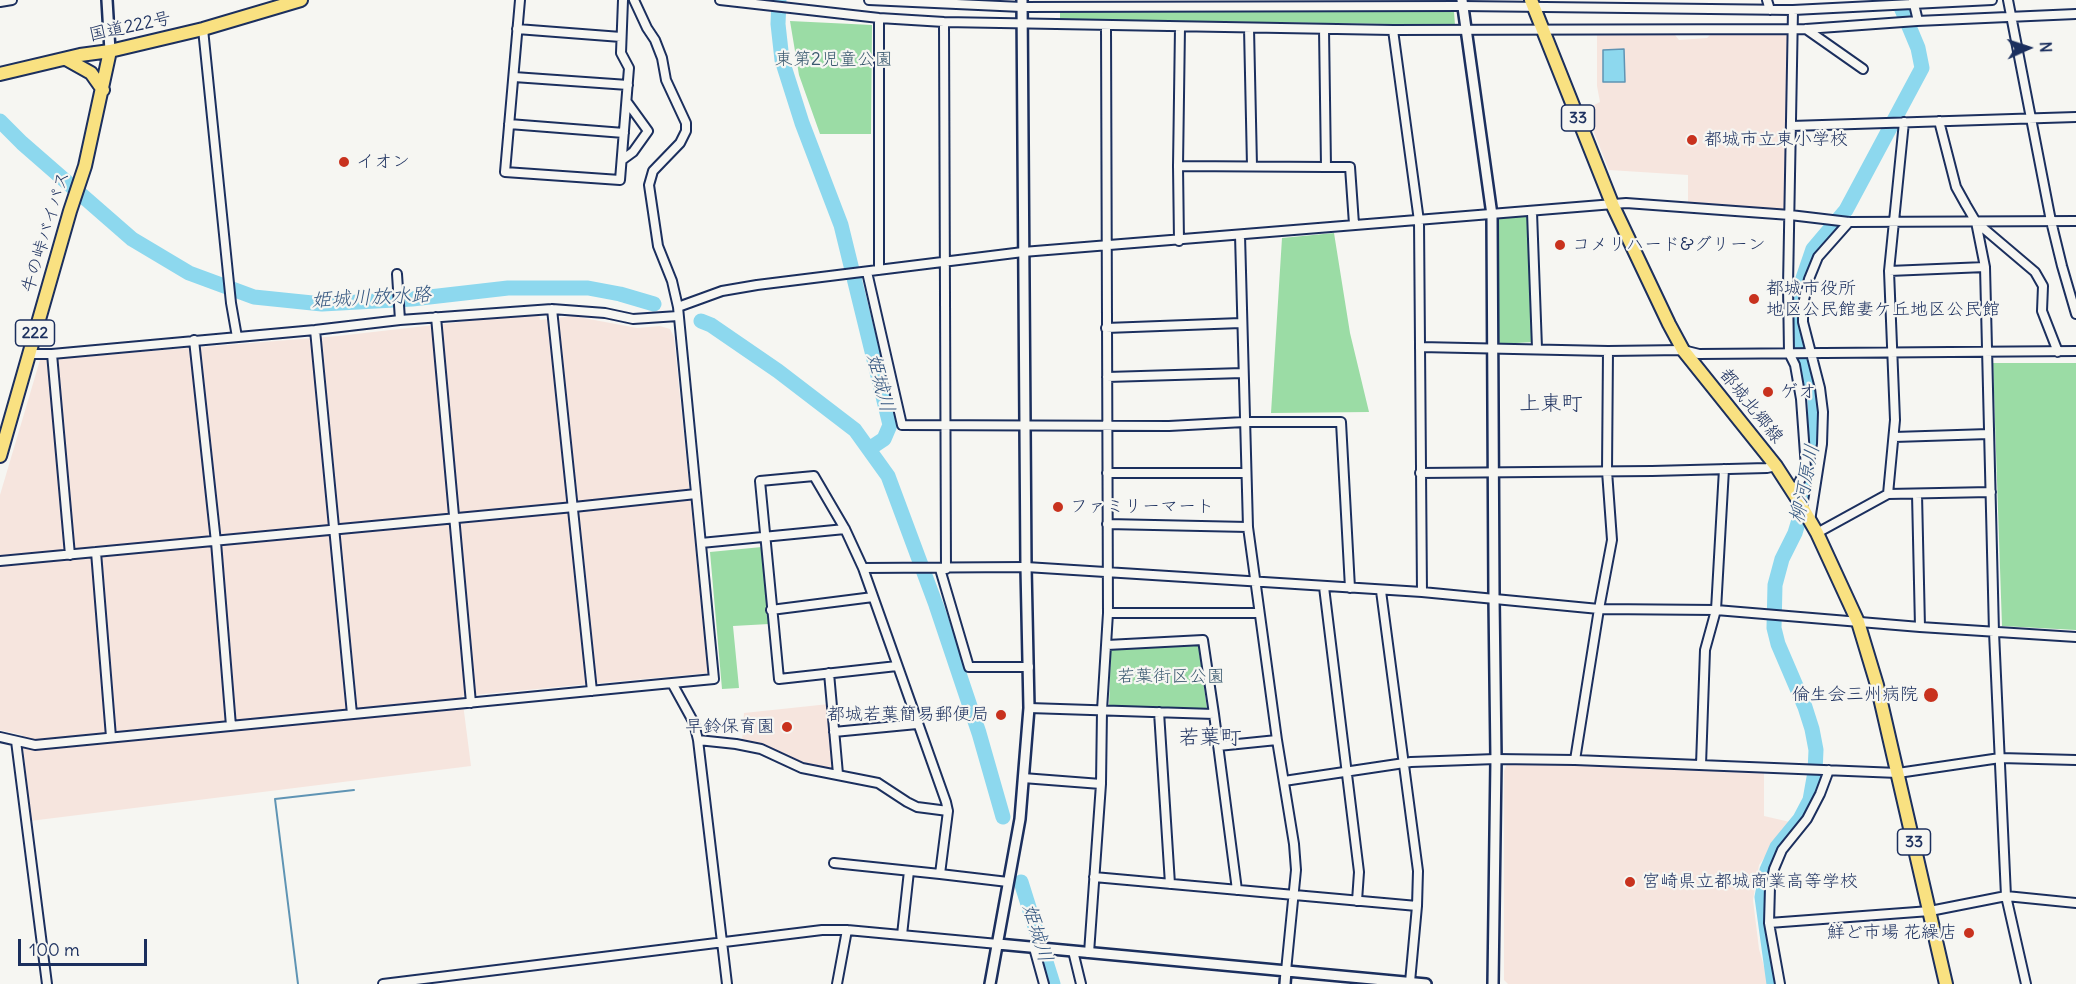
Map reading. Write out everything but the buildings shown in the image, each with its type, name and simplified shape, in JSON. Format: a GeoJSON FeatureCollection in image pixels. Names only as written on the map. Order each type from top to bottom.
{"type":"FeatureCollection","features":[{"type":"Feature","properties":{"kind":"main road","name":"国道222号"},"geometry":{"type":"LineString","coordinates":[[0,74],[203,29],[301,0]]}},
{"type":"Feature","properties":{"kind":"main road","name":"都城北郷線"},"geometry":{"type":"LineString","coordinates":[[1533,3],[1613,206],[1645,276],[1683,350],[1776,466],[1796,496],[1817,533],[1858,622],[1877,685],[1946,984]]}},
{"type":"Feature","properties":{"kind":"main road","name":"牛の峠バイパス"},"geometry":{"type":"LineString","coordinates":[[0,456],[28,354],[85,166],[110,51]]}},
{"type":"Feature","properties":{"kind":"main road"},"geometry":{"type":"LineString","coordinates":[[66,59],[91,73],[103,90]]}},
{"type":"Feature","properties":{"kind":"street"},"geometry":{"type":"LineString","coordinates":[[0,2],[12,0]]}},
{"type":"Feature","properties":{"kind":"street"},"geometry":{"type":"LineString","coordinates":[[107,0],[110,51]]}},
{"type":"Feature","properties":{"kind":"street"},"geometry":{"type":"LineString","coordinates":[[520,0],[506,172],[620,180],[629,68],[621,53],[623,0]]}},
{"type":"Feature","properties":{"kind":"street"},"geometry":{"type":"LineString","coordinates":[[0,737],[35,745],[714,679],[678,311],[672,281],[658,246],[649,185],[653,171],[680,143],[686,131],[686,123],[666,80],[662,58],[655,40],[633,0]]}},
{"type":"Feature","properties":{"kind":"street"},"geometry":{"type":"LineString","coordinates":[[720,0],[879,18],[944,22],[1393,30],[1806,29],[1898,22],[2076,14]]}},
{"type":"Feature","properties":{"kind":"street"},"geometry":{"type":"LineString","coordinates":[[869,0],[1022,3],[1671,4],[1770,10],[1992,0]]}},
{"type":"Feature","properties":{"kind":"street"},"geometry":{"type":"LineString","coordinates":[[1767,0],[1770,10]]}},
{"type":"Feature","properties":{"kind":"street"},"geometry":{"type":"LineString","coordinates":[[2008,0],[2051,221],[2076,314]]}},
{"type":"Feature","properties":{"kind":"street"},"geometry":{"type":"LineString","coordinates":[[990,984],[1020,819],[1029,708],[1024,424],[1022,3]]}},
{"type":"Feature","properties":{"kind":"street"},"geometry":{"type":"LineString","coordinates":[[1462,3],[1492,215],[1496,759],[1493,984]]}},
{"type":"Feature","properties":{"kind":"street"},"geometry":{"type":"LineString","coordinates":[[1913,4],[1918,21]]}},
{"type":"Feature","properties":{"kind":"street"},"geometry":{"type":"LineString","coordinates":[[1792,10],[1790,215],[1793,353],[1802,399],[1806,468],[1796,496]]}},
{"type":"Feature","properties":{"kind":"street"},"geometry":{"type":"LineString","coordinates":[[879,18],[879,270]]}},
{"type":"Feature","properties":{"kind":"street"},"geometry":{"type":"LineString","coordinates":[[944,22],[943,569],[969,667],[1029,667]]}},
{"type":"Feature","properties":{"kind":"street"},"geometry":{"type":"LineString","coordinates":[[1089,952],[1101,783],[1102,710],[1108,612],[1106,26]]}},
{"type":"Feature","properties":{"kind":"street"},"geometry":{"type":"LineString","coordinates":[[1179,241],[1180,27]]}},
{"type":"Feature","properties":{"kind":"street"},"geometry":{"type":"LineString","coordinates":[[1249,28],[1252,166]]}},
{"type":"Feature","properties":{"kind":"street"},"geometry":{"type":"LineString","coordinates":[[203,29],[231,303],[237,337]]}},
{"type":"Feature","properties":{"kind":"street"},"geometry":{"type":"LineString","coordinates":[[517,29],[621,37]]}},
{"type":"Feature","properties":{"kind":"street"},"geometry":{"type":"LineString","coordinates":[[1324,29],[1326,167]]}},
{"type":"Feature","properties":{"kind":"street"},"geometry":{"type":"LineString","coordinates":[[1806,29],[1863,69]]}},
{"type":"Feature","properties":{"kind":"street"},"geometry":{"type":"LineString","coordinates":[[1393,30],[1419,221],[1422,592]]}},
{"type":"Feature","properties":{"kind":"street"},"geometry":{"type":"LineString","coordinates":[[514,77],[628,85]]}},
{"type":"Feature","properties":{"kind":"street"},"geometry":{"type":"LineString","coordinates":[[622,160],[633,152],[648,131],[627,102]]}},
{"type":"Feature","properties":{"kind":"street"},"geometry":{"type":"LineString","coordinates":[[1791,126],[2076,117]]}},
{"type":"Feature","properties":{"kind":"street"},"geometry":{"type":"LineString","coordinates":[[1939,121],[1956,187],[1976,222],[1985,267],[1994,632],[2006,896],[2026,984]]}},
{"type":"Feature","properties":{"kind":"street"},"geometry":{"type":"LineString","coordinates":[[1888,494],[1894,436],[1889,270],[1904,122]]}},
{"type":"Feature","properties":{"kind":"street"},"geometry":{"type":"LineString","coordinates":[[509,124],[624,133]]}},
{"type":"Feature","properties":{"kind":"street"},"geometry":{"type":"LineString","coordinates":[[1178,166],[1350,167],[1354,224]]}},
{"type":"Feature","properties":{"kind":"street"},"geometry":{"type":"LineString","coordinates":[[28,354],[52,354],[315,330],[436,316],[552,309],[605,313],[633,319],[678,311],[736,288],[1023,252],[1179,241],[1354,224],[1613,206],[1626,203],[1790,215],[1848,222],[2076,220]]}},
{"type":"Feature","properties":{"kind":"street"},"geometry":{"type":"LineString","coordinates":[[1532,212],[1538,348]]}},
{"type":"Feature","properties":{"kind":"street"},"geometry":{"type":"LineString","coordinates":[[1808,517],[1822,444],[1823,412],[1820,388],[1803,322],[1803,304],[1809,279],[1818,257],[1848,222]]}},
{"type":"Feature","properties":{"kind":"street"},"geometry":{"type":"LineString","coordinates":[[1976,222],[2035,272],[2043,286],[2042,311],[2058,352]]}},
{"type":"Feature","properties":{"kind":"street"},"geometry":{"type":"LineString","coordinates":[[1240,235],[1248,526],[1276,740],[1294,844],[1296,870],[1285,984]]}},
{"type":"Feature","properties":{"kind":"street"},"geometry":{"type":"LineString","coordinates":[[1889,270],[1985,267]]}},
{"type":"Feature","properties":{"kind":"street"},"geometry":{"type":"LineString","coordinates":[[863,273],[902,425],[1169,426],[1244,422],[1341,422],[1350,588]]}},
{"type":"Feature","properties":{"kind":"street"},"geometry":{"type":"LineString","coordinates":[[397,274],[400,320]]}},
{"type":"Feature","properties":{"kind":"street"},"geometry":{"type":"LineString","coordinates":[[552,309],[592,691]]}},
{"type":"Feature","properties":{"kind":"street"},"geometry":{"type":"LineString","coordinates":[[436,316],[471,703]]}},
{"type":"Feature","properties":{"kind":"street"},"geometry":{"type":"LineString","coordinates":[[1107,328],[1241,323]]}},
{"type":"Feature","properties":{"kind":"street"},"geometry":{"type":"LineString","coordinates":[[315,330],[352,714]]}},
{"type":"Feature","properties":{"kind":"street"},"geometry":{"type":"LineString","coordinates":[[194,340],[216,542],[231,726]]}},
{"type":"Feature","properties":{"kind":"street"},"geometry":{"type":"LineString","coordinates":[[1420,347],[1608,351],[1683,350],[1699,354],[2076,351]]}},
{"type":"Feature","properties":{"kind":"street"},"geometry":{"type":"LineString","coordinates":[[1575,760],[1612,540],[1607,471],[1608,351]]}},
{"type":"Feature","properties":{"kind":"street"},"geometry":{"type":"LineString","coordinates":[[52,354],[70,555]]}},
{"type":"Feature","properties":{"kind":"street"},"geometry":{"type":"LineString","coordinates":[[1107,377],[1243,374]]}},
{"type":"Feature","properties":{"kind":"street"},"geometry":{"type":"LineString","coordinates":[[1894,436],[1989,434]]}},
{"type":"Feature","properties":{"kind":"street"},"geometry":{"type":"LineString","coordinates":[[1420,473],[1724,469],[1776,466]]}},
{"type":"Feature","properties":{"kind":"street"},"geometry":{"type":"LineString","coordinates":[[1701,765],[1705,650],[1716,610],[1724,469]]}},
{"type":"Feature","properties":{"kind":"street"},"geometry":{"type":"LineString","coordinates":[[1107,473],[1245,472]]}},
{"type":"Feature","properties":{"kind":"street"},"geometry":{"type":"LineString","coordinates":[[897,666],[779,679],[760,482],[814,476],[845,529],[863,568],[948,811],[940,874]]}},
{"type":"Feature","properties":{"kind":"street"},"geometry":{"type":"LineString","coordinates":[[1817,533],[1888,494],[1991,492]]}},
{"type":"Feature","properties":{"kind":"street"},"geometry":{"type":"LineString","coordinates":[[0,561],[696,494]]}},
{"type":"Feature","properties":{"kind":"street"},"geometry":{"type":"LineString","coordinates":[[1917,494],[1920,627]]}},
{"type":"Feature","properties":{"kind":"street"},"geometry":{"type":"LineString","coordinates":[[1107,524],[1248,526]]}},
{"type":"Feature","properties":{"kind":"street"},"geometry":{"type":"LineString","coordinates":[[701,543],[845,529]]}},
{"type":"Feature","properties":{"kind":"street"},"geometry":{"type":"LineString","coordinates":[[96,552],[111,737]]}},
{"type":"Feature","properties":{"kind":"street"},"geometry":{"type":"LineString","coordinates":[[863,568],[1026,567],[1108,574],[1422,592],[1599,609],[1716,610],[2076,637]]}},
{"type":"Feature","properties":{"kind":"street"},"geometry":{"type":"LineString","coordinates":[[1324,587],[1359,872],[1357,901]]}},
{"type":"Feature","properties":{"kind":"street"},"geometry":{"type":"LineString","coordinates":[[1382,591],[1418,871],[1410,982]]}},
{"type":"Feature","properties":{"kind":"street"},"geometry":{"type":"LineString","coordinates":[[771,610],[873,597]]}},
{"type":"Feature","properties":{"kind":"street"},"geometry":{"type":"LineString","coordinates":[[1108,612],[1259,613]]}},
{"type":"Feature","properties":{"kind":"street"},"geometry":{"type":"LineString","coordinates":[[1107,645],[1203,640],[1236,890]]}},
{"type":"Feature","properties":{"kind":"street"},"geometry":{"type":"LineString","coordinates":[[829,673],[838,774]]}},
{"type":"Feature","properties":{"kind":"street"},"geometry":{"type":"LineString","coordinates":[[672,683],[694,723],[698,740],[727,984]]}},
{"type":"Feature","properties":{"kind":"street"},"geometry":{"type":"LineString","coordinates":[[1029,708],[1214,714]]}},
{"type":"Feature","properties":{"kind":"street"},"geometry":{"type":"LineString","coordinates":[[1159,712],[1170,884]]}},
{"type":"Feature","properties":{"kind":"street"},"geometry":{"type":"LineString","coordinates":[[834,732],[918,724]]}},
{"type":"Feature","properties":{"kind":"street"},"geometry":{"type":"LineString","coordinates":[[698,740],[736,744],[761,750],[802,768],[878,783],[917,807],[948,811]]}},
{"type":"Feature","properties":{"kind":"street"},"geometry":{"type":"LineString","coordinates":[[1218,746],[1276,740]]}},
{"type":"Feature","properties":{"kind":"street"},"geometry":{"type":"LineString","coordinates":[[16,741],[46,984]]}},
{"type":"Feature","properties":{"kind":"street"},"geometry":{"type":"LineString","coordinates":[[1284,781],[1405,764],[1496,759],[1898,773],[2000,758],[2076,760]]}},
{"type":"Feature","properties":{"kind":"street"},"geometry":{"type":"LineString","coordinates":[[1780,984],[1769,923],[1770,887],[1782,850],[1807,819],[1820,794],[1825,770]]}},
{"type":"Feature","properties":{"kind":"street"},"geometry":{"type":"LineString","coordinates":[[1023,778],[1101,783]]}},
{"type":"Feature","properties":{"kind":"street"},"geometry":{"type":"LineString","coordinates":[[834,863],[1008,882]]}},
{"type":"Feature","properties":{"kind":"street"},"geometry":{"type":"LineString","coordinates":[[902,935],[909,871]]}},
{"type":"Feature","properties":{"kind":"street"},"geometry":{"type":"LineString","coordinates":[[1094,877],[1417,906]]}},
{"type":"Feature","properties":{"kind":"street"},"geometry":{"type":"LineString","coordinates":[[1769,923],[1930,911],[2006,896],[2076,903]]}},
{"type":"Feature","properties":{"kind":"street"},"geometry":{"type":"LineString","coordinates":[[383,984],[822,930],[847,930],[1426,984]]}},
{"type":"Feature","properties":{"kind":"street"},"geometry":{"type":"LineString","coordinates":[[837,984],[847,930]]}},
{"type":"Feature","properties":{"kind":"street"},"geometry":{"type":"LineString","coordinates":[[1037,948],[1044,984]]}},
{"type":"Feature","properties":{"kind":"street"},"geometry":{"type":"LineString","coordinates":[[1071,951],[1081,984]]}},
{"type":"Feature","properties":{"kind":"shaded area","name":"都城市立東小学校"},"geometry":{"type":"Polygon","coordinates":[[[1788,33],[1786,207],[1781,211],[1688,203],[1688,175],[1609,170],[1585,110],[1600,102],[1597,86],[1597,34],[1675,35],[1679,40],[1707,38],[1710,35],[1788,33]]]}},
{"type":"Feature","properties":{"kind":"shaded area"},"geometry":{"type":"Polygon","coordinates":[[[539,313],[540,320],[573,316],[637,328],[660,326],[670,329],[674,337],[708,673],[462,696],[471,766],[30,821],[22,735],[0,730],[0,495],[40,360],[338,336],[539,313]]]}},
{"type":"Feature","properties":{"kind":"shaded area","name":"早鈴保育園"},"geometry":{"type":"Polygon","coordinates":[[[829,704],[835,769],[803,765],[766,746],[742,741],[744,713],[829,704]]]}},
{"type":"Feature","properties":{"kind":"shaded area","name":"宮崎県立都城商業高等学校"},"geometry":{"type":"Polygon","coordinates":[[[1581,763],[1764,772],[1764,816],[1790,822],[1759,865],[1753,900],[1759,949],[1769,984],[1508,984],[1504,980],[1504,771],[1507,764],[1581,763]]]}},
{"type":"Feature","properties":{"kind":"green space"},"geometry":{"type":"Polygon","coordinates":[[[1060,11],[1454,12],[1455,25],[1060,19],[1060,11]]]}},
{"type":"Feature","properties":{"kind":"green space","name":"東第2児童公園"},"geometry":{"type":"Polygon","coordinates":[[[790,21],[872,25],[871,134],[820,134],[799,75],[790,21]]]}},
{"type":"Feature","properties":{"kind":"green space"},"geometry":{"type":"Polygon","coordinates":[[[1528,216],[1530,219],[1533,342],[1501,344],[1499,342],[1498,221],[1500,218],[1528,216]]]}},
{"type":"Feature","properties":{"kind":"green space"},"geometry":{"type":"Polygon","coordinates":[[[1334,233],[1350,333],[1369,412],[1271,413],[1282,238],[1334,233]]]}},
{"type":"Feature","properties":{"kind":"green space"},"geometry":{"type":"Polygon","coordinates":[[[1993,363],[2076,363],[2076,630],[2002,626],[1993,363]]]}},
{"type":"Feature","properties":{"kind":"green space"},"geometry":{"type":"Polygon","coordinates":[[[762,547],[769,624],[733,626],[739,688],[722,689],[710,552],[762,547]]]}},
{"type":"Feature","properties":{"kind":"green space","name":"若葉街区公園"},"geometry":{"type":"Polygon","coordinates":[[[1198,643],[1207,709],[1109,706],[1111,648],[1198,643]]]}},
{"type":"Feature","properties":{"kind":"water"},"geometry":{"type":"Polygon","coordinates":[[[1624,49],[1625,82],[1603,82],[1603,50],[1624,49]]]}},
{"type":"Feature","properties":{"kind":"waterway","name":"姫城川"},"geometry":{"type":"LineString","coordinates":[[779,0],[778,24],[782,60],[802,123],[841,225],[890,425],[884,439],[869,449]]}},
{"type":"Feature","properties":{"kind":"waterway","name":"柳河原川"},"geometry":{"type":"LineString","coordinates":[[1774,984],[1762,897],[1767,870],[1777,847],[1800,819],[1810,800],[1816,750],[1805,707],[1778,644],[1774,628],[1775,585],[1782,559],[1795,533],[1816,455],[1815,399],[1796,323],[1798,293],[1813,249],[1846,210],[1922,68],[1918,48],[1898,0]]}},
{"type":"Feature","properties":{"kind":"waterway","name":"姫城川放水路"},"geometry":{"type":"LineString","coordinates":[[0,121],[132,239],[189,273],[254,297],[322,304],[412,299],[508,288],[588,288],[654,304]]}},
{"type":"Feature","properties":{"kind":"waterway","name":"姫城川"},"geometry":{"type":"LineString","coordinates":[[701,321],[711,325],[778,371],[855,430],[888,476],[936,605],[979,733],[1003,817]]}},
{"type":"Feature","properties":{"kind":"waterway"},"geometry":{"type":"LineString","coordinates":[[298,984],[275,799],[354,790]]}},
{"type":"Feature","properties":{"kind":"waterway","name":"姫城川"},"geometry":{"type":"LineString","coordinates":[[1021,882],[1053,984]]}},
{"type":"Feature","properties":{"kind":"place","name":"都城市立東小学校"},"geometry":{"type":"Point","coordinates":[1692,140]}},
{"type":"Feature","properties":{"kind":"place","name":"イオン"},"geometry":{"type":"Point","coordinates":[344,162]}},
{"type":"Feature","properties":{"kind":"place","name":"コメリハード&グリーン"},"geometry":{"type":"Point","coordinates":[1560,245]}},
{"type":"Feature","properties":{"kind":"place","name":"都城市役所 地区公民館妻ケ丘地区公民館"},"geometry":{"type":"Point","coordinates":[1754,299]}},
{"type":"Feature","properties":{"kind":"place","name":"ゲオ"},"geometry":{"type":"Point","coordinates":[1768,392]}},
{"type":"Feature","properties":{"kind":"place","name":"ファミリーマート"},"geometry":{"type":"Point","coordinates":[1058,507]}},
{"type":"Feature","properties":{"kind":"place","name":"倫生会三州病院"},"geometry":{"type":"Point","coordinates":[1931,695]}},
{"type":"Feature","properties":{"kind":"place","name":"都城若葉簡易郵便局"},"geometry":{"type":"Point","coordinates":[1001,715]}},
{"type":"Feature","properties":{"kind":"place","name":"早鈴保育園"},"geometry":{"type":"Point","coordinates":[787,727]}},
{"type":"Feature","properties":{"kind":"place","name":"宮崎県立都城商業高等学校"},"geometry":{"type":"Point","coordinates":[1630,882]}},
{"type":"Feature","properties":{"kind":"place","name":"鮮ど市場 花繰店"},"geometry":{"type":"Point","coordinates":[1969,933]}},
{"type":"Feature","properties":{"kind":"district","name":"上東町"},"geometry":{"type":"Point","coordinates":[1551,404]}},
{"type":"Feature","properties":{"kind":"district","name":"若葉町"},"geometry":{"type":"Point","coordinates":[1210,738]}}]}
